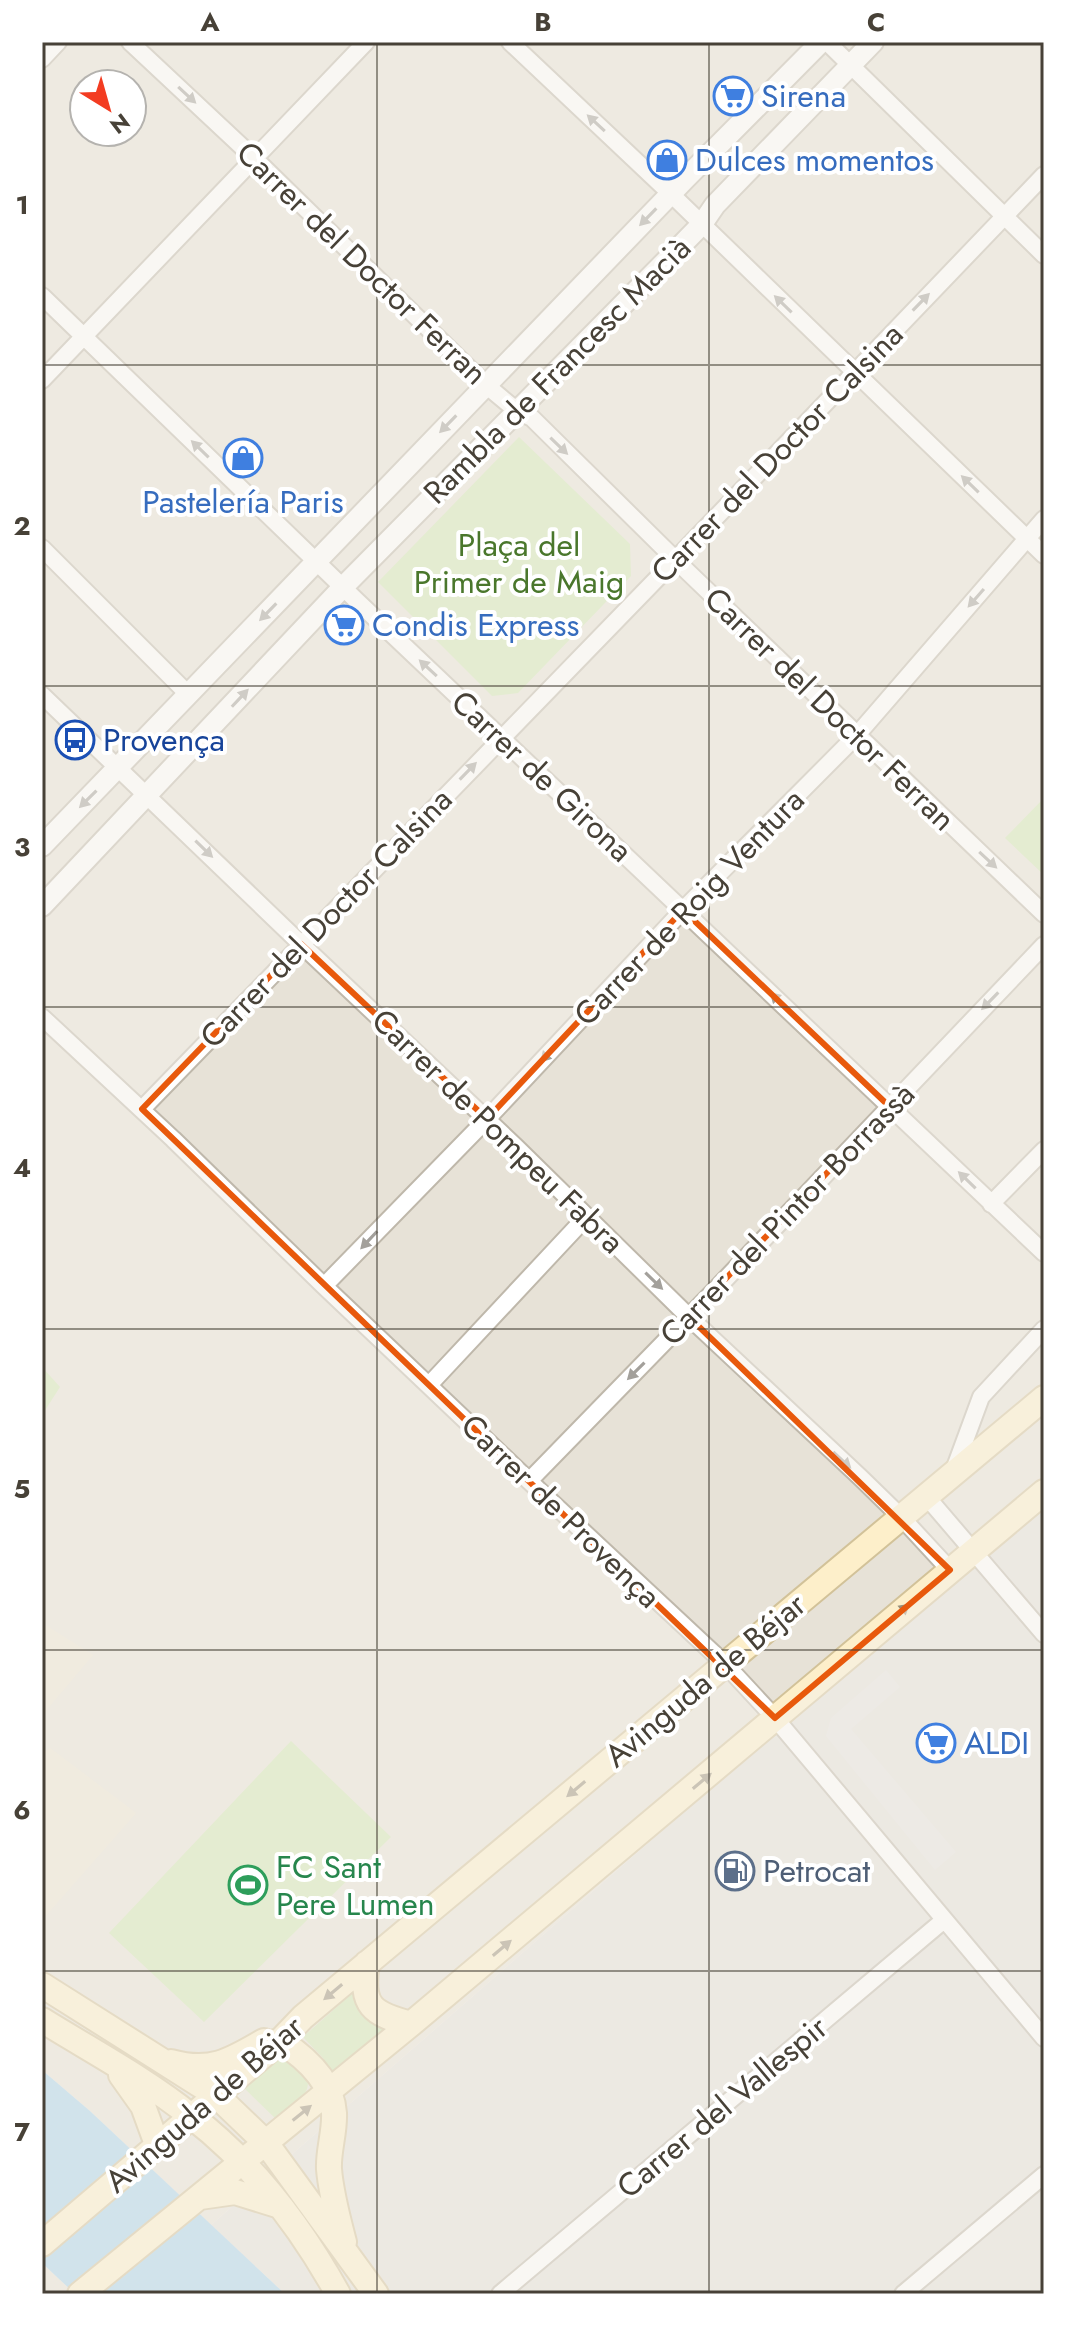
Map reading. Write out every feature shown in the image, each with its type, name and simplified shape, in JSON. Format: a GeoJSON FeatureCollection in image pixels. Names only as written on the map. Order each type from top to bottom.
{"type":"FeatureCollection","features":[{"type":"Feature","properties":{"kind":"main road","name":"Avinguda de Béjar"},"geometry":{"type":"LineString","coordinates":[[42,2244],[280,2041],[303,2017],[1044,1398]]}},
{"type":"Feature","properties":{"kind":"main road"},"geometry":{"type":"LineString","coordinates":[[331,2102],[363,2064],[1044,1492]]}},
{"type":"Feature","properties":{"kind":"main road"},"geometry":{"type":"LineString","coordinates":[[367,1963],[364,1980],[373,2009],[389,2019],[411,2024]]}},
{"type":"Feature","properties":{"kind":"main road"},"geometry":{"type":"LineString","coordinates":[[42,1985],[216,2095],[266,2143],[346,2253],[363,2288]]}},
{"type":"Feature","properties":{"kind":"main road"},"geometry":{"type":"LineString","coordinates":[[159,2058],[190,2067],[211,2066],[254,2047],[303,2017]]}},
{"type":"Feature","properties":{"kind":"main road"},"geometry":{"type":"LineString","coordinates":[[42,2020],[192,2117],[242,2161],[280,2206],[338,2294]]}},
{"type":"Feature","properties":{"kind":"main road"},"geometry":{"type":"LineString","coordinates":[[254,2047],[280,2041],[303,2056],[318,2075],[331,2102],[329,2168],[346,2253]]}},
{"type":"Feature","properties":{"kind":"main road"},"geometry":{"type":"LineString","coordinates":[[112,2064],[143,2106],[158,2147]]}},
{"type":"Feature","properties":{"kind":"main road","name":"Avinguda de Béjar"},"geometry":{"type":"LineString","coordinates":[[80,2294],[242,2161],[331,2102]]}},
{"type":"Feature","properties":{"kind":"main road"},"geometry":{"type":"LineString","coordinates":[[198,2197],[235,2192],[280,2206]]}},
{"type":"Feature","properties":{"kind":"street"},"geometry":{"type":"LineString","coordinates":[[42,59],[58,42]]}},
{"type":"Feature","properties":{"kind":"street","name":"Carrer del Doctor Ferran"},"geometry":{"type":"LineString","coordinates":[[130,42],[255,159],[486,385],[517,411],[532,418],[1044,914]]}},
{"type":"Feature","properties":{"kind":"street"},"geometry":{"type":"LineString","coordinates":[[42,380],[366,42]]}},
{"type":"Feature","properties":{"kind":"street"},"geometry":{"type":"LineString","coordinates":[[510,42],[1044,555]]}},
{"type":"Feature","properties":{"kind":"street"},"geometry":{"type":"LineString","coordinates":[[824,42],[853,65],[1044,255]]}},
{"type":"Feature","properties":{"kind":"street","name":"Rambla de Francesc Macià"},"geometry":{"type":"LineString","coordinates":[[42,846],[671,194],[824,42]]}},
{"type":"Feature","properties":{"kind":"street","name":"Rambla de Francesc Macià"},"geometry":{"type":"LineString","coordinates":[[42,906],[343,587],[702,224],[715,205],[873,42]]}},
{"type":"Feature","properties":{"kind":"street","name":"Carrer del Doctor Calsina"},"geometry":{"type":"LineString","coordinates":[[142,1109],[1044,175]]}},
{"type":"Feature","properties":{"kind":"street","name":"Carrer de Girona"},"geometry":{"type":"LineString","coordinates":[[42,296],[343,587],[1044,1253]]}},
{"type":"Feature","properties":{"kind":"street","name":"Carrer de Roig Ventura"},"geometry":{"type":"LineString","coordinates":[[324,1286],[487,1119],[683,910],[857,735],[1044,519]]}},
{"type":"Feature","properties":{"kind":"street"},"geometry":{"type":"LineString","coordinates":[[42,548],[189,695]]}},
{"type":"Feature","properties":{"kind":"street","name":"Carrer de Pompeu Fabra"},"geometry":{"type":"LineString","coordinates":[[42,695],[902,1518],[950,1570]]}},
{"type":"Feature","properties":{"kind":"street","name":"Carrer del Pintor Borrassà"},"geometry":{"type":"LineString","coordinates":[[529,1481],[1044,945]]}},
{"type":"Feature","properties":{"kind":"street","name":"Carrer de Provença"},"geometry":{"type":"LineString","coordinates":[[42,1017],[725,1664],[775,1718],[1044,2038]]}},
{"type":"Feature","properties":{"kind":"street"},"geometry":{"type":"LineString","coordinates":[[991,1204],[1044,1150]]}},
{"type":"Feature","properties":{"kind":"street"},"geometry":{"type":"LineString","coordinates":[[429,1385],[587,1216]]}},
{"type":"Feature","properties":{"kind":"street"},"geometry":{"type":"LineString","coordinates":[[952,1475],[981,1397],[1044,1329]]}},
{"type":"Feature","properties":{"kind":"street"},"geometry":{"type":"LineString","coordinates":[[926,1496],[1044,1634]]}},
{"type":"Feature","properties":{"kind":"street","name":"Carrer del Vallespir"},"geometry":{"type":"LineString","coordinates":[[500,2294],[944,1920]]}},
{"type":"Feature","properties":{"kind":"street"},"geometry":{"type":"LineString","coordinates":[[903,2294],[1044,2175]]}},
{"type":"Feature","properties":{"kind":"street"},"geometry":{"type":"LineString","coordinates":[[326,2272],[363,2288],[389,2294]]}},
{"type":"Feature","properties":{"kind":"highlighted area"},"geometry":{"type":"Polygon","coordinates":[[[683,910],[890,1107],[689,1317],[950,1570],[775,1718],[142,1109],[301,944],[487,1119],[683,910]]]}},
{"type":"Feature","properties":{"kind":"shaded area"},"geometry":{"type":"Polygon","coordinates":[[[42,42],[1044,42],[1044,1497],[211,2225],[42,2070],[42,42]]]}},
{"type":"Feature","properties":{"kind":"shaded area"},"geometry":{"type":"Polygon","coordinates":[[[1044,1497],[1044,2294],[285,2294],[211,2225],[1044,1497]]]}},
{"type":"Feature","properties":{"kind":"shaded area"},"geometry":{"type":"Polygon","coordinates":[[[42,1623],[93,1655],[42,1715],[42,1623]]]}},
{"type":"Feature","properties":{"kind":"shaded area"},"geometry":{"type":"Polygon","coordinates":[[[886,1670],[900,1687],[851,1729],[956,1852],[935,1870],[826,1736],[831,1718],[886,1670]]]}},
{"type":"Feature","properties":{"kind":"shaded area"},"geometry":{"type":"Polygon","coordinates":[[[50,1748],[136,1813],[42,1920],[42,1754],[50,1748]]]}},
{"type":"Feature","properties":{"kind":"shaded area"},"geometry":{"type":"Polygon","coordinates":[[[42,2263],[75,2294],[42,2294],[42,2263]]]}},
{"type":"Feature","properties":{"kind":"green space","name":"Plaça del Primer de Maig"},"geometry":{"type":"Polygon","coordinates":[[[519,437],[630,544],[631,576],[518,693],[492,696],[378,582],[519,437]]]}},
{"type":"Feature","properties":{"kind":"green space"},"geometry":{"type":"Polygon","coordinates":[[[1044,798],[1044,875],[1005,838],[1044,798]]]}},
{"type":"Feature","properties":{"kind":"green space"},"geometry":{"type":"Polygon","coordinates":[[[42,1367],[60,1387],[42,1415],[42,1367]]]}},
{"type":"Feature","properties":{"kind":"green space","name":"FC Sant Pere Lumen"},"geometry":{"type":"Polygon","coordinates":[[[291,1741],[391,1837],[204,2022],[109,1933],[291,1741]]]}},
{"type":"Feature","properties":{"kind":"green space"},"geometry":{"type":"Polygon","coordinates":[[[357,1989],[389,2030],[332,2074],[323,2058],[303,2037],[357,1989]]]}},
{"type":"Feature","properties":{"kind":"green space"},"geometry":{"type":"Polygon","coordinates":[[[271,2062],[294,2062],[306,2076],[308,2085],[303,2097],[276,2119],[244,2088],[271,2062]]]}},
{"type":"Feature","properties":{"kind":"water"},"geometry":{"type":"Polygon","coordinates":[[[42,2070],[285,2294],[75,2294],[42,2263],[42,2070]]]}},
{"type":"Feature","properties":{"kind":"place","name":"Sirena"},"geometry":{"type":"Point","coordinates":[733,96]}},
{"type":"Feature","properties":{"kind":"place","name":"Dulces momentos"},"geometry":{"type":"Point","coordinates":[667,160]}},
{"type":"Feature","properties":{"kind":"place","name":"Pastelería Paris"},"geometry":{"type":"Point","coordinates":[243,458]}},
{"type":"Feature","properties":{"kind":"place","name":"Condis Express"},"geometry":{"type":"Point","coordinates":[344,625]}},
{"type":"Feature","properties":{"kind":"place","name":"Provença"},"geometry":{"type":"Point","coordinates":[75,740]}},
{"type":"Feature","properties":{"kind":"place","name":"ALDI"},"geometry":{"type":"Point","coordinates":[936,1743]}},
{"type":"Feature","properties":{"kind":"place","name":"Petrocat"},"geometry":{"type":"Point","coordinates":[735,1871]}},
{"type":"Feature","properties":{"kind":"place","name":"FC Sant Pere Lumen"},"geometry":{"type":"Point","coordinates":[248,1885]}}]}
